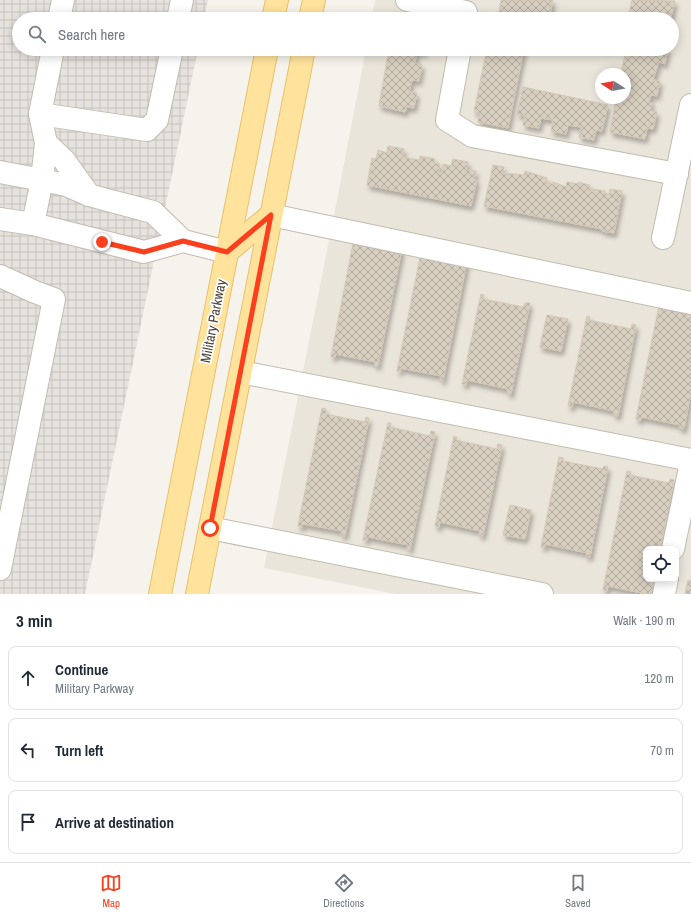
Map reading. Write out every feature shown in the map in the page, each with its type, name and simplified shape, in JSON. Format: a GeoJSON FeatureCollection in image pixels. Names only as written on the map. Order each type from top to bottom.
{"type":"FeatureCollection","features":[{"type":"Feature","properties":{"kind":"main road"},"geometry":{"type":"LineString","coordinates":[[274,12],[277,0]]}},
{"type":"Feature","properties":{"kind":"main road"},"geometry":{"type":"LineString","coordinates":[[311,12],[314,0]]}},
{"type":"Feature","properties":{"kind":"main road","name":"Military Parkway"},"geometry":{"type":"LineString","coordinates":[[160,594],[266,56]]}},
{"type":"Feature","properties":{"kind":"main road"},"geometry":{"type":"LineString","coordinates":[[198,594],[303,56]]}},
{"type":"Feature","properties":{"kind":"main road"},"geometry":{"type":"LineString","coordinates":[[227,252],[271,215]]}},
{"type":"Feature","properties":{"kind":"lane"},"geometry":{"type":"LineString","coordinates":[[60,12],[62,0]]}},
{"type":"Feature","properties":{"kind":"lane"},"geometry":{"type":"LineString","coordinates":[[179,12],[182,0]]}},
{"type":"Feature","properties":{"kind":"lane"},"geometry":{"type":"LineString","coordinates":[[407,0],[467,10]]}},
{"type":"Feature","properties":{"kind":"lane"},"geometry":{"type":"LineString","coordinates":[[33,224],[42,180],[46,143],[40,114],[52,56]]}},
{"type":"Feature","properties":{"kind":"lane"},"geometry":{"type":"LineString","coordinates":[[40,114],[147,130],[157,120],[171,56]]}},
{"type":"Feature","properties":{"kind":"lane"},"geometry":{"type":"LineString","coordinates":[[459,56],[447,120],[472,136],[677,174]]}},
{"type":"Feature","properties":{"kind":"lane"},"geometry":{"type":"LineString","coordinates":[[663,238],[691,105]]}},
{"type":"Feature","properties":{"kind":"lane"},"geometry":{"type":"LineString","coordinates":[[46,143],[64,160],[89,195]]}},
{"type":"Feature","properties":{"kind":"lane"},"geometry":{"type":"LineString","coordinates":[[0,172],[66,185],[89,195],[153,212],[183,241]]}},
{"type":"Feature","properties":{"kind":"lane"},"geometry":{"type":"LineString","coordinates":[[271,215],[691,303]]}},
{"type":"Feature","properties":{"kind":"lane"},"geometry":{"type":"LineString","coordinates":[[0,219],[33,224],[144,252],[183,241],[227,252]]}},
{"type":"Feature","properties":{"kind":"lane"},"geometry":{"type":"LineString","coordinates":[[0,276],[54,299],[0,569]]}},
{"type":"Feature","properties":{"kind":"lane"},"geometry":{"type":"LineString","coordinates":[[241,372],[691,460]]}},
{"type":"Feature","properties":{"kind":"lane"},"geometry":{"type":"LineString","coordinates":[[674,546],[691,463]]}},
{"type":"Feature","properties":{"kind":"lane"},"geometry":{"type":"LineString","coordinates":[[210,528],[542,594]]}},
{"type":"Feature","properties":{"kind":"lane"},"geometry":{"type":"LineString","coordinates":[[664,594],[666,582]]}},
{"type":"Feature","properties":{"kind":"shaded area"},"geometry":{"type":"Polygon","coordinates":[[[0,0],[208,0],[205,12],[12,12],[12,56],[197,56],[85,594],[0,594],[0,0]]]}},
{"type":"Feature","properties":{"kind":"shaded area"},"geometry":{"type":"Polygon","coordinates":[[[375,0],[691,0],[691,594],[396,594],[264,568],[365,56],[679,56],[679,12],[373,12],[375,0]]]}},
{"type":"Feature","properties":{"kind":"building"},"geometry":{"type":"Polygon","coordinates":[[[501,0],[553,0],[550,12],[499,12],[501,0]]]}},
{"type":"Feature","properties":{"kind":"building"},"geometry":{"type":"Polygon","coordinates":[[[632,0],[675,1],[672,12],[629,12],[632,0]]]}},
{"type":"Feature","properties":{"kind":"building"},"geometry":{"type":"Polygon","coordinates":[[[388,56],[416,56],[415,63],[422,65],[419,81],[412,80],[409,92],[417,93],[414,108],[407,107],[405,112],[379,106],[388,56]]]}},
{"type":"Feature","properties":{"kind":"building"},"geometry":{"type":"Polygon","coordinates":[[[486,56],[523,56],[508,128],[478,122],[480,113],[474,112],[486,56]]]}},
{"type":"Feature","properties":{"kind":"building"},"geometry":{"type":"Polygon","coordinates":[[[625,56],[667,56],[665,64],[659,62],[653,80],[660,81],[657,96],[651,95],[649,102],[652,103],[650,111],[657,112],[653,129],[647,128],[645,139],[610,132],[615,104],[631,104],[631,68],[622,68],[625,56]]]}},
{"type":"Feature","properties":{"kind":"building"},"geometry":{"type":"Polygon","coordinates":[[[523,87],[595,102],[595,104],[608,105],[602,131],[596,130],[594,140],[579,137],[581,127],[568,125],[566,134],[551,131],[553,120],[541,118],[539,128],[523,125],[525,116],[517,114],[523,87]]]}},
{"type":"Feature","properties":{"kind":"building"},"geometry":{"type":"Polygon","coordinates":[[[388,146],[404,149],[402,157],[419,160],[420,156],[435,159],[434,163],[440,164],[439,173],[441,173],[443,164],[451,166],[453,159],[468,162],[467,170],[476,171],[474,180],[477,180],[471,206],[367,185],[372,158],[376,159],[378,150],[387,153],[388,146]]]}},
{"type":"Feature","properties":{"kind":"building"},"geometry":{"type":"Polygon","coordinates":[[[493,165],[504,167],[503,173],[524,175],[525,171],[547,178],[546,183],[553,184],[553,182],[566,187],[567,182],[578,184],[578,182],[590,185],[588,190],[593,192],[593,189],[605,191],[605,193],[609,194],[610,189],[622,191],[614,233],[602,231],[602,229],[484,206],[493,165]]]}},
{"type":"Feature","properties":{"kind":"building"},"geometry":{"type":"Polygon","coordinates":[[[354,239],[402,249],[378,366],[375,366],[375,362],[335,354],[335,357],[331,357],[354,239]]]}},
{"type":"Feature","properties":{"kind":"building"},"geometry":{"type":"Polygon","coordinates":[[[421,253],[467,262],[443,381],[440,380],[441,376],[400,368],[400,372],[397,371],[421,253]]]}},
{"type":"Feature","properties":{"kind":"building"},"geometry":{"type":"Polygon","coordinates":[[[481,294],[484,295],[483,299],[524,307],[525,303],[530,303],[511,394],[507,393],[508,389],[467,380],[466,385],[462,384],[481,294]]]}},
{"type":"Feature","properties":{"kind":"building"},"geometry":{"type":"Polygon","coordinates":[[[660,301],[691,311],[691,392],[684,429],[679,428],[680,425],[641,417],[641,420],[636,419],[660,301]]]}},
{"type":"Feature","properties":{"kind":"building"},"geometry":{"type":"Polygon","coordinates":[[[547,315],[568,319],[561,351],[540,347],[547,315]]]}},
{"type":"Feature","properties":{"kind":"building"},"geometry":{"type":"Polygon","coordinates":[[[587,316],[590,317],[589,320],[631,329],[632,324],[636,325],[618,416],[614,415],[614,411],[573,402],[572,407],[568,406],[587,316]]]}},
{"type":"Feature","properties":{"kind":"building"},"geometry":{"type":"Polygon","coordinates":[[[322,408],[326,409],[325,414],[365,422],[366,417],[369,418],[345,536],[341,535],[342,531],[303,524],[302,527],[298,526],[322,408]]]}},
{"type":"Feature","properties":{"kind":"building"},"geometry":{"type":"Polygon","coordinates":[[[388,423],[391,423],[390,427],[430,436],[431,431],[435,432],[410,550],[407,549],[408,545],[368,537],[367,540],[363,540],[388,423]]]}},
{"type":"Feature","properties":{"kind":"building"},"geometry":{"type":"Polygon","coordinates":[[[454,436],[457,437],[456,440],[497,449],[498,444],[502,445],[483,536],[479,535],[480,531],[440,522],[439,527],[435,526],[454,436]]]}},
{"type":"Feature","properties":{"kind":"building"},"geometry":{"type":"Polygon","coordinates":[[[559,457],[563,458],[563,461],[603,469],[604,466],[608,467],[590,557],[586,556],[587,553],[545,544],[544,548],[541,547],[559,457]]]}},
{"type":"Feature","properties":{"kind":"building"},"geometry":{"type":"Polygon","coordinates":[[[627,471],[631,472],[630,475],[669,483],[670,479],[674,480],[661,546],[643,546],[643,582],[653,582],[651,594],[608,586],[607,591],[603,590],[627,471]]]}},
{"type":"Feature","properties":{"kind":"building"},"geometry":{"type":"Polygon","coordinates":[[[510,505],[531,510],[525,539],[503,535],[510,505]]]}},
{"type":"Feature","properties":{"kind":"building"},"geometry":{"type":"Polygon","coordinates":[[[688,580],[691,581],[691,594],[685,594],[688,580]]]}},
{"type":"Feature","properties":{"kind":"route"},"geometry":{"type":"LineString","coordinates":[[102,242],[144,252],[183,241],[227,252],[271,215],[210,528]]}}]}
